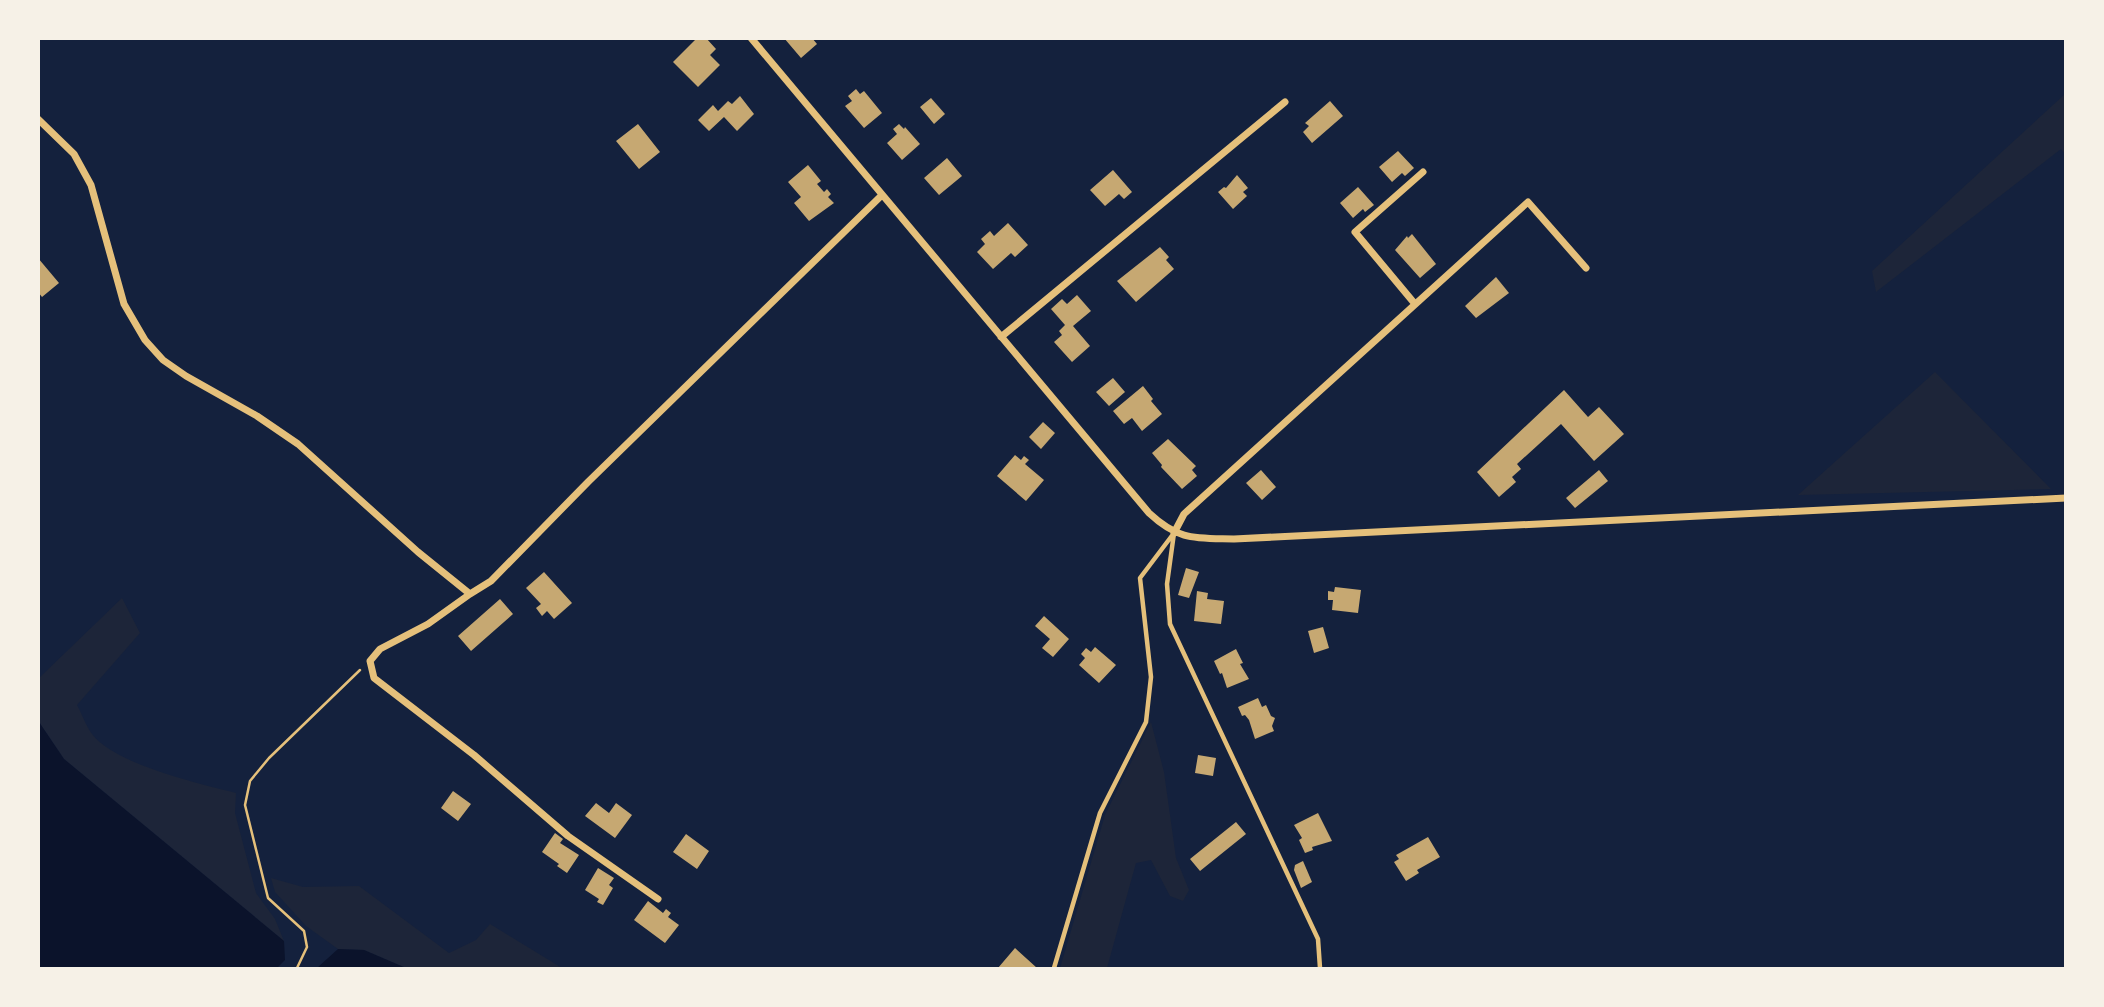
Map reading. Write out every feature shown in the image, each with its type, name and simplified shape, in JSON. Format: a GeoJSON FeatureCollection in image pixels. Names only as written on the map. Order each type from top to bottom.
{"type":"FeatureCollection","features":[{"type":"Feature","properties":{"kind":"street"},"geometry":{"type":"LineString","coordinates":[[751,38],[1149,513],[1174,533],[1234,539],[2066,498]]}},
{"type":"Feature","properties":{"kind":"street"},"geometry":{"type":"LineString","coordinates":[[1001,337],[1285,102]]}},
{"type":"Feature","properties":{"kind":"street"},"geometry":{"type":"LineString","coordinates":[[38,119],[74,154],[92,185],[124,304],[145,340],[163,360],[257,416],[298,444],[418,552],[470,594]]}},
{"type":"Feature","properties":{"kind":"street"},"geometry":{"type":"LineString","coordinates":[[1415,304],[1355,232],[1423,172]]}},
{"type":"Feature","properties":{"kind":"street"},"geometry":{"type":"LineString","coordinates":[[658,899],[568,835],[474,755],[374,678],[370,661],[380,649],[428,624],[491,581],[607,463],[881,196]]}},
{"type":"Feature","properties":{"kind":"street"},"geometry":{"type":"LineString","coordinates":[[1174,533],[1184,514],[1528,202],[1586,268]]}},
{"type":"Feature","properties":{"kind":"lane"},"geometry":{"type":"LineString","coordinates":[[1054,968],[1100,813],[1146,722],[1152,677],[1140,578],[1174,533]]}},
{"type":"Feature","properties":{"kind":"lane"},"geometry":{"type":"LineString","coordinates":[[1174,533],[1167,584],[1170,624],[1318,939],[1320,968]]}},
{"type":"Feature","properties":{"kind":"path"},"geometry":{"type":"LineString","coordinates":[[297,968],[307,947],[304,931],[268,898],[245,805],[250,781],[269,758],[345,682],[370,661]]}},
{"type":"Feature","properties":{"kind":"shaded area"},"geometry":{"type":"Polygon","coordinates":[[[2065,94],[2065,154],[2061,149],[1876,292],[1872,271],[2065,94]]]}},
{"type":"Feature","properties":{"kind":"shaded area"},"geometry":{"type":"Polygon","coordinates":[[[1935,372],[2051,489],[1798,495],[1935,372]]]}},
{"type":"Feature","properties":{"kind":"shaded area"},"geometry":{"type":"Polygon","coordinates":[[[122,598],[140,633],[77,705],[92,734],[119,755],[159,771],[236,793],[235,813],[256,893],[275,919],[284,941],[64,759],[39,722],[38,679],[122,598]]]}},
{"type":"Feature","properties":{"kind":"shaded area"},"geometry":{"type":"Polygon","coordinates":[[[39,722],[64,759],[284,941],[285,960],[277,968],[39,968],[39,722]]]}},
{"type":"Feature","properties":{"kind":"shaded area"},"geometry":{"type":"Polygon","coordinates":[[[1151,722],[1164,772],[1176,858],[1189,890],[1183,901],[1170,896],[1151,860],[1136,863],[1107,968],[1060,968],[1105,815],[1151,722]]]}},
{"type":"Feature","properties":{"kind":"shaded area"},"geometry":{"type":"Polygon","coordinates":[[[271,878],[303,887],[359,886],[449,953],[476,940],[490,924],[562,968],[406,968],[364,950],[338,949],[306,926],[275,892],[271,878]]]}},
{"type":"Feature","properties":{"kind":"shaded area"},"geometry":{"type":"Polygon","coordinates":[[[338,949],[364,950],[406,968],[317,968],[338,949]]]}},
{"type":"Feature","properties":{"kind":"building"},"geometry":{"type":"Polygon","coordinates":[[[697,38],[706,38],[716,49],[710,55],[720,65],[698,87],[673,62],[697,38]]]}},
{"type":"Feature","properties":{"kind":"building"},"geometry":{"type":"Polygon","coordinates":[[[784,38],[812,38],[817,44],[801,58],[784,38]]]}},
{"type":"Feature","properties":{"kind":"building"},"geometry":{"type":"Polygon","coordinates":[[[856,89],[860,94],[864,91],[882,113],[864,128],[845,106],[852,101],[848,96],[856,89]]]}},
{"type":"Feature","properties":{"kind":"building"},"geometry":{"type":"Polygon","coordinates":[[[740,96],[754,114],[737,131],[724,117],[709,131],[698,120],[713,105],[718,111],[728,101],[732,104],[740,96]]]}},
{"type":"Feature","properties":{"kind":"building"},"geometry":{"type":"Polygon","coordinates":[[[931,98],[945,114],[934,124],[920,107],[931,98]]]}},
{"type":"Feature","properties":{"kind":"building"},"geometry":{"type":"Polygon","coordinates":[[[1330,101],[1343,116],[1312,143],[1303,132],[1309,126],[1305,123],[1330,101]]]}},
{"type":"Feature","properties":{"kind":"building"},"geometry":{"type":"Polygon","coordinates":[[[638,124],[660,152],[639,169],[616,141],[638,124]]]}},
{"type":"Feature","properties":{"kind":"building"},"geometry":{"type":"Polygon","coordinates":[[[899,124],[920,144],[902,160],[887,143],[897,134],[893,129],[899,124]]]}},
{"type":"Feature","properties":{"kind":"building"},"geometry":{"type":"Polygon","coordinates":[[[1398,151],[1414,168],[1405,176],[1402,173],[1392,182],[1379,167],[1398,151]]]}},
{"type":"Feature","properties":{"kind":"building"},"geometry":{"type":"Polygon","coordinates":[[[947,158],[962,176],[939,195],[924,178],[947,158]]]}},
{"type":"Feature","properties":{"kind":"building"},"geometry":{"type":"Polygon","coordinates":[[[808,165],[821,181],[817,184],[824,192],[827,189],[831,194],[828,197],[834,203],[809,221],[794,203],[801,197],[788,182],[808,165]]]}},
{"type":"Feature","properties":{"kind":"building"},"geometry":{"type":"Polygon","coordinates":[[[1113,170],[1132,192],[1124,199],[1119,194],[1105,206],[1090,190],[1113,170]]]}},
{"type":"Feature","properties":{"kind":"building"},"geometry":{"type":"Polygon","coordinates":[[[1237,175],[1248,188],[1243,192],[1247,196],[1233,209],[1218,192],[1226,188],[1237,175]]]}},
{"type":"Feature","properties":{"kind":"building"},"geometry":{"type":"Polygon","coordinates":[[[1358,187],[1374,205],[1365,212],[1363,209],[1353,218],[1340,203],[1358,187]]]}},
{"type":"Feature","properties":{"kind":"building"},"geometry":{"type":"Polygon","coordinates":[[[1008,223],[1028,245],[1015,257],[1011,253],[993,269],[977,252],[985,244],[981,239],[990,231],[994,236],[1008,223]]]}},
{"type":"Feature","properties":{"kind":"building"},"geometry":{"type":"Polygon","coordinates":[[[1412,234],[1436,264],[1420,278],[1395,250],[1412,234]]]}},
{"type":"Feature","properties":{"kind":"building"},"geometry":{"type":"Polygon","coordinates":[[[1160,247],[1169,257],[1166,260],[1174,269],[1136,302],[1117,281],[1160,247]]]}},
{"type":"Feature","properties":{"kind":"building"},"geometry":{"type":"Polygon","coordinates":[[[38,258],[59,283],[42,297],[38,292],[38,258]]]}},
{"type":"Feature","properties":{"kind":"building"},"geometry":{"type":"Polygon","coordinates":[[[1496,277],[1509,293],[1476,318],[1465,306],[1496,277]]]}},
{"type":"Feature","properties":{"kind":"building"},"geometry":{"type":"Polygon","coordinates":[[[1077,295],[1091,311],[1073,326],[1090,346],[1072,362],[1054,342],[1062,335],[1059,331],[1065,325],[1051,309],[1062,299],[1067,304],[1077,295]]]}},
{"type":"Feature","properties":{"kind":"building"},"geometry":{"type":"Polygon","coordinates":[[[1113,378],[1125,392],[1109,406],[1096,392],[1113,378]]]}},
{"type":"Feature","properties":{"kind":"building"},"geometry":{"type":"Polygon","coordinates":[[[1143,386],[1162,414],[1142,431],[1132,418],[1124,424],[1113,411],[1143,386]]]}},
{"type":"Feature","properties":{"kind":"building"},"geometry":{"type":"Polygon","coordinates":[[[1564,390],[1588,417],[1599,407],[1624,434],[1594,461],[1561,424],[1517,464],[1521,469],[1512,477],[1516,482],[1499,497],[1477,472],[1564,390]]]}},
{"type":"Feature","properties":{"kind":"building"},"geometry":{"type":"Polygon","coordinates":[[[1043,422],[1055,433],[1041,449],[1029,437],[1043,422]]]}},
{"type":"Feature","properties":{"kind":"building"},"geometry":{"type":"Polygon","coordinates":[[[1168,439],[1196,466],[1192,470],[1197,476],[1182,489],[1152,453],[1168,439]]]}},
{"type":"Feature","properties":{"kind":"building"},"geometry":{"type":"Polygon","coordinates":[[[1015,455],[1021,460],[1024,456],[1029,460],[1025,464],[1044,480],[1026,501],[997,476],[1015,455]]]}},
{"type":"Feature","properties":{"kind":"building"},"geometry":{"type":"Polygon","coordinates":[[[1261,470],[1276,487],[1262,500],[1246,483],[1261,470]]]}},
{"type":"Feature","properties":{"kind":"building"},"geometry":{"type":"Polygon","coordinates":[[[1599,470],[1608,481],[1575,508],[1566,498],[1599,470]]]}},
{"type":"Feature","properties":{"kind":"building"},"geometry":{"type":"Polygon","coordinates":[[[1186,568],[1199,572],[1189,598],[1178,595],[1186,568]]]}},
{"type":"Feature","properties":{"kind":"building"},"geometry":{"type":"Polygon","coordinates":[[[544,572],[572,603],[554,619],[547,611],[542,616],[536,608],[541,604],[526,588],[544,572]]]}},
{"type":"Feature","properties":{"kind":"building"},"geometry":{"type":"Polygon","coordinates":[[[1335,587],[1361,590],[1358,613],[1332,610],[1333,600],[1328,600],[1328,591],[1334,592],[1335,587]]]}},
{"type":"Feature","properties":{"kind":"building"},"geometry":{"type":"Polygon","coordinates":[[[1197,591],[1208,593],[1207,599],[1224,601],[1221,624],[1194,621],[1197,591]]]}},
{"type":"Feature","properties":{"kind":"building"},"geometry":{"type":"Polygon","coordinates":[[[500,599],[513,614],[471,651],[458,636],[500,599]]]}},
{"type":"Feature","properties":{"kind":"building"},"geometry":{"type":"Polygon","coordinates":[[[1044,616],[1069,639],[1053,657],[1042,648],[1050,639],[1035,626],[1044,616]]]}},
{"type":"Feature","properties":{"kind":"building"},"geometry":{"type":"Polygon","coordinates":[[[1323,627],[1329,648],[1314,653],[1308,631],[1323,627]]]}},
{"type":"Feature","properties":{"kind":"building"},"geometry":{"type":"Polygon","coordinates":[[[1095,647],[1116,665],[1099,683],[1079,665],[1085,658],[1081,654],[1086,648],[1091,652],[1095,647]]]}},
{"type":"Feature","properties":{"kind":"building"},"geometry":{"type":"Polygon","coordinates":[[[1236,649],[1243,663],[1240,664],[1249,679],[1227,688],[1214,661],[1236,649]]]}},
{"type":"Feature","properties":{"kind":"building"},"geometry":{"type":"Polygon","coordinates":[[[1258,698],[1262,707],[1266,705],[1271,716],[1275,718],[1272,726],[1274,731],[1255,739],[1249,720],[1245,715],[1242,716],[1238,707],[1258,698]]]}},
{"type":"Feature","properties":{"kind":"building"},"geometry":{"type":"Polygon","coordinates":[[[1198,755],[1216,758],[1213,776],[1195,773],[1198,755]]]}},
{"type":"Feature","properties":{"kind":"building"},"geometry":{"type":"Polygon","coordinates":[[[453,791],[471,804],[458,821],[441,808],[453,791]]]}},
{"type":"Feature","properties":{"kind":"building"},"geometry":{"type":"Polygon","coordinates":[[[596,803],[609,813],[616,803],[632,815],[615,838],[585,816],[596,803]]]}},
{"type":"Feature","properties":{"kind":"building"},"geometry":{"type":"Polygon","coordinates":[[[1318,813],[1332,841],[1312,847],[1313,850],[1305,853],[1299,840],[1302,838],[1294,825],[1318,813]]]}},
{"type":"Feature","properties":{"kind":"building"},"geometry":{"type":"Polygon","coordinates":[[[1236,822],[1246,834],[1200,871],[1190,859],[1236,822]]]}},
{"type":"Feature","properties":{"kind":"building"},"geometry":{"type":"Polygon","coordinates":[[[555,833],[563,839],[560,843],[579,855],[567,873],[542,852],[555,833]]]}},
{"type":"Feature","properties":{"kind":"building"},"geometry":{"type":"Polygon","coordinates":[[[686,834],[709,851],[697,869],[673,852],[686,834]]]}},
{"type":"Feature","properties":{"kind":"building"},"geometry":{"type":"Polygon","coordinates":[[[1428,837],[1440,857],[1417,870],[1419,873],[1406,881],[1394,862],[1399,859],[1396,855],[1428,837]]]}},
{"type":"Feature","properties":{"kind":"building"},"geometry":{"type":"Polygon","coordinates":[[[1303,861],[1312,882],[1301,888],[1294,870],[1295,865],[1303,861]]]}},
{"type":"Feature","properties":{"kind":"building"},"geometry":{"type":"Polygon","coordinates":[[[598,868],[614,878],[609,885],[613,888],[603,905],[585,890],[598,868]]]}},
{"type":"Feature","properties":{"kind":"building"},"geometry":{"type":"Polygon","coordinates":[[[648,901],[663,913],[666,909],[671,913],[668,917],[679,925],[665,943],[634,920],[648,901]]]}},
{"type":"Feature","properties":{"kind":"building"},"geometry":{"type":"Polygon","coordinates":[[[1015,948],[1037,968],[998,968],[1015,948]]]}}]}
